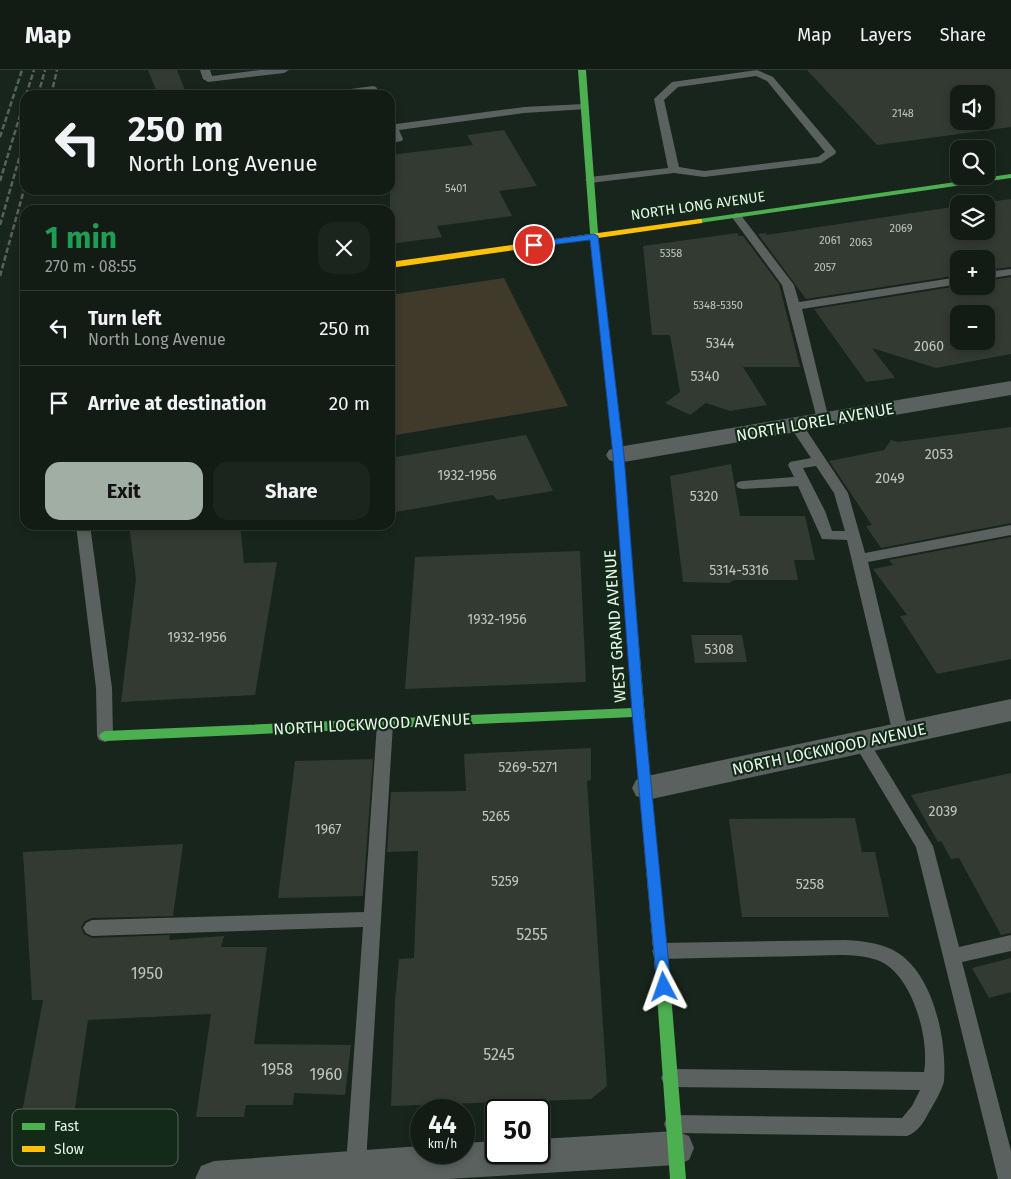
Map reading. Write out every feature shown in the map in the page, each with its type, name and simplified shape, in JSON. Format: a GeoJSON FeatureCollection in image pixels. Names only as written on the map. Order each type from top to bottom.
{"type":"FeatureCollection","features":[{"type":"Feature","properties":{"kind":"main road","name":"WEST GRAND AVENUE"},"geometry":{"type":"LineString","coordinates":[[582,70],[594,236],[618,455],[638,712],[647,788],[676,1150]]}},
{"type":"Feature","properties":{"kind":"main road","name":"NORTH LONG AVENUE"},"geometry":{"type":"LineString","coordinates":[[395,264],[1011,176]]}},
{"type":"Feature","properties":{"kind":"main road","name":"NORTH LOCKWOOD AVENUE"},"geometry":{"type":"LineString","coordinates":[[105,736],[638,712]]}},
{"type":"Feature","properties":{"kind":"street","name":"NORTH LOREL AVENUE"},"geometry":{"type":"LineString","coordinates":[[618,455],[1011,388]]}},
{"type":"Feature","properties":{"kind":"street","name":"NORTH LOCKWOOD AVENUE"},"geometry":{"type":"LineString","coordinates":[[647,788],[1011,710]]}},
{"type":"Feature","properties":{"kind":"street"},"geometry":{"type":"LineString","coordinates":[[214,1179],[355,1173],[676,1150]]}},
{"type":"Feature","properties":{"kind":"lane"},"geometry":{"type":"LineString","coordinates":[[205,70],[208,79],[284,70]]}},
{"type":"Feature","properties":{"kind":"lane"},"geometry":{"type":"LineString","coordinates":[[692,70],[700,80]]}},
{"type":"Feature","properties":{"kind":"lane"},"geometry":{"type":"LineString","coordinates":[[590,180],[674,170],[704,174],[714,173],[820,160],[831,152],[770,78],[755,72],[675,84],[659,99],[674,170]]}},
{"type":"Feature","properties":{"kind":"lane"},"geometry":{"type":"LineString","coordinates":[[395,126],[524,110],[584,107]]}},
{"type":"Feature","properties":{"kind":"lane"},"geometry":{"type":"LineString","coordinates":[[736,216],[788,285],[824,420]]}},
{"type":"Feature","properties":{"kind":"lane"},"geometry":{"type":"LineString","coordinates":[[995,275],[1011,272]]}},
{"type":"Feature","properties":{"kind":"lane"},"geometry":{"type":"LineString","coordinates":[[795,306],[950,281]]}},
{"type":"Feature","properties":{"kind":"lane"},"geometry":{"type":"LineString","coordinates":[[796,425],[841,493],[860,559],[901,734]]}},
{"type":"Feature","properties":{"kind":"lane"},"geometry":{"type":"LineString","coordinates":[[820,462],[795,465],[818,511],[827,536],[853,535]]}},
{"type":"Feature","properties":{"kind":"lane"},"geometry":{"type":"LineString","coordinates":[[743,485],[804,481]]}},
{"type":"Feature","properties":{"kind":"lane"},"geometry":{"type":"LineString","coordinates":[[84,530],[104,688],[105,736]]}},
{"type":"Feature","properties":{"kind":"lane"},"geometry":{"type":"LineString","coordinates":[[860,559],[1011,530]]}},
{"type":"Feature","properties":{"kind":"lane"},"geometry":{"type":"LineString","coordinates":[[355,1173],[385,724]]}},
{"type":"Feature","properties":{"kind":"lane"},"geometry":{"type":"LineString","coordinates":[[861,742],[924,846],[1008,1179]]}},
{"type":"Feature","properties":{"kind":"lane"},"geometry":{"type":"LineString","coordinates":[[92,928],[372,919]]}},
{"type":"Feature","properties":{"kind":"lane"},"geometry":{"type":"LineString","coordinates":[[953,956],[1011,942]]}},
{"type":"Feature","properties":{"kind":"lane"},"geometry":{"type":"LineString","coordinates":[[661,951],[846,948],[872,950],[896,961],[912,979],[927,1014],[936,1049],[934,1081],[918,1114],[907,1127],[676,1150]]}},
{"type":"Feature","properties":{"kind":"lane"},"geometry":{"type":"LineString","coordinates":[[671,1078],[934,1081]]}},
{"type":"Feature","properties":{"kind":"shaded area"},"geometry":{"type":"Polygon","coordinates":[[[504,278],[568,406],[395,435],[395,294],[504,278]]]}},
{"type":"Feature","properties":{"kind":"building"},"geometry":{"type":"Polygon","coordinates":[[[148,70],[177,70],[185,90],[156,90],[148,70]]]}},
{"type":"Feature","properties":{"kind":"building"},"geometry":{"type":"Polygon","coordinates":[[[807,70],[1011,70],[1011,127],[995,129],[995,85],[950,85],[950,130],[989,130],[877,145],[807,70]]]}},
{"type":"Feature","properties":{"kind":"building"},"geometry":{"type":"Polygon","coordinates":[[[504,130],[537,186],[499,191],[512,216],[437,226],[442,237],[395,243],[395,205],[390,205],[390,195],[395,195],[395,154],[473,145],[467,135],[504,130]]]}},
{"type":"Feature","properties":{"kind":"building"},"geometry":{"type":"Polygon","coordinates":[[[1011,199],[1011,267],[995,269],[995,250],[950,250],[950,276],[806,299],[758,234],[766,233],[766,235],[950,207],[950,240],[995,240],[995,201],[1011,199]]]}},
{"type":"Feature","properties":{"kind":"building"},"geometry":{"type":"Polygon","coordinates":[[[737,233],[739,236],[743,236],[779,284],[800,367],[743,367],[767,405],[730,411],[706,403],[690,415],[665,403],[680,392],[670,335],[652,335],[643,246],[737,233]]]}},
{"type":"Feature","properties":{"kind":"building"},"geometry":{"type":"Polygon","coordinates":[[[1011,277],[1011,354],[936,368],[872,348],[895,378],[866,382],[814,309],[950,287],[950,295],[995,295],[995,280],[1011,277]]]}},
{"type":"Feature","properties":{"kind":"building"},"geometry":{"type":"Polygon","coordinates":[[[1011,427],[1011,523],[881,548],[866,526],[872,525],[829,461],[884,450],[891,440],[898,442],[1011,427]]]}},
{"type":"Feature","properties":{"kind":"building"},"geometry":{"type":"Polygon","coordinates":[[[526,435],[553,491],[497,500],[493,495],[395,512],[395,457],[526,435]]]}},
{"type":"Feature","properties":{"kind":"building"},"geometry":{"type":"Polygon","coordinates":[[[731,464],[740,516],[805,516],[815,560],[794,560],[798,580],[734,580],[729,583],[683,582],[670,476],[731,464]]]}},
{"type":"Feature","properties":{"kind":"building"},"geometry":{"type":"Polygon","coordinates":[[[130,530],[241,530],[244,563],[277,562],[255,695],[121,702],[136,579],[130,530]]]}},
{"type":"Feature","properties":{"kind":"building"},"geometry":{"type":"Polygon","coordinates":[[[1011,537],[1011,659],[937,674],[900,616],[907,615],[873,569],[893,565],[889,560],[1011,537]]]}},
{"type":"Feature","properties":{"kind":"building"},"geometry":{"type":"Polygon","coordinates":[[[580,551],[586,682],[405,689],[415,557],[580,551]]]}},
{"type":"Feature","properties":{"kind":"building"},"geometry":{"type":"Polygon","coordinates":[[[691,635],[742,635],[747,662],[695,663],[691,635]]]}},
{"type":"Feature","properties":{"kind":"building"},"geometry":{"type":"Polygon","coordinates":[[[591,748],[591,780],[587,781],[607,1086],[591,1099],[485,1099],[485,1103],[475,1103],[475,1099],[410,1099],[410,1105],[391,1106],[395,1000],[399,959],[414,958],[418,851],[387,852],[391,792],[466,791],[464,754],[591,748]]]}},
{"type":"Feature","properties":{"kind":"building"},"geometry":{"type":"Polygon","coordinates":[[[373,759],[363,896],[278,898],[295,761],[373,759]]]}},
{"type":"Feature","properties":{"kind":"building"},"geometry":{"type":"Polygon","coordinates":[[[1011,773],[1011,933],[1001,935],[959,858],[951,859],[941,841],[938,842],[911,795],[1011,773]]]}},
{"type":"Feature","properties":{"kind":"building"},"geometry":{"type":"Polygon","coordinates":[[[855,818],[862,852],[875,852],[889,917],[742,917],[729,819],[855,818]]]}},
{"type":"Feature","properties":{"kind":"building"},"geometry":{"type":"Polygon","coordinates":[[[183,844],[173,916],[92,918],[85,921],[81,927],[84,934],[92,938],[170,935],[169,940],[224,936],[221,947],[267,947],[254,1044],[351,1045],[345,1095],[294,1093],[293,1105],[246,1105],[244,1117],[196,1117],[211,1014],[88,1020],[75,1109],[23,1109],[43,1000],[32,1000],[23,852],[183,844]]]}},
{"type":"Feature","properties":{"kind":"building"},"geometry":{"type":"Polygon","coordinates":[[[1011,958],[1011,992],[989,998],[972,968],[1011,958]]]}},
{"type":"Feature","properties":{"kind":"railway"},"geometry":{"type":"LineString","coordinates":[[0,137],[22,70]]}},
{"type":"Feature","properties":{"kind":"railway"},"geometry":{"type":"LineString","coordinates":[[28,90],[34,70]]}},
{"type":"Feature","properties":{"kind":"railway"},"geometry":{"type":"LineString","coordinates":[[39,90],[45,70]]}},
{"type":"Feature","properties":{"kind":"railway"},"geometry":{"type":"LineString","coordinates":[[52,90],[57,70]]}},
{"type":"Feature","properties":{"kind":"railway"},"geometry":{"type":"LineString","coordinates":[[0,181],[20,115]]}},
{"type":"Feature","properties":{"kind":"railway"},"geometry":{"type":"LineString","coordinates":[[0,225],[20,155]]}},
{"type":"Feature","properties":{"kind":"railway"},"geometry":{"type":"LineString","coordinates":[[0,276],[22,195]]}},
{"type":"Feature","properties":{"kind":"traffic: fast"},"geometry":{"type":"LineString","coordinates":[[582,70],[595,246],[618,455],[643,764]]}},
{"type":"Feature","properties":{"kind":"traffic: fast"},"geometry":{"type":"LineString","coordinates":[[699,221],[1011,176]]}},
{"type":"Feature","properties":{"kind":"traffic: fast"},"geometry":{"type":"LineString","coordinates":[[105,736],[638,712]]}},
{"type":"Feature","properties":{"kind":"traffic: fast"},"geometry":{"type":"LineString","coordinates":[[663,981],[678,1179]]}},
{"type":"Feature","properties":{"kind":"traffic: slow"},"geometry":{"type":"LineString","coordinates":[[395,264],[699,221]]}},
{"type":"Feature","properties":{"kind":"traffic: slow"},"geometry":{"type":"LineString","coordinates":[[643,764],[663,981]]}},
{"type":"Feature","properties":{"kind":"route"},"geometry":{"type":"LineString","coordinates":[[534,245],[594,236],[618,455],[638,712],[647,788],[664,987]]}}]}
